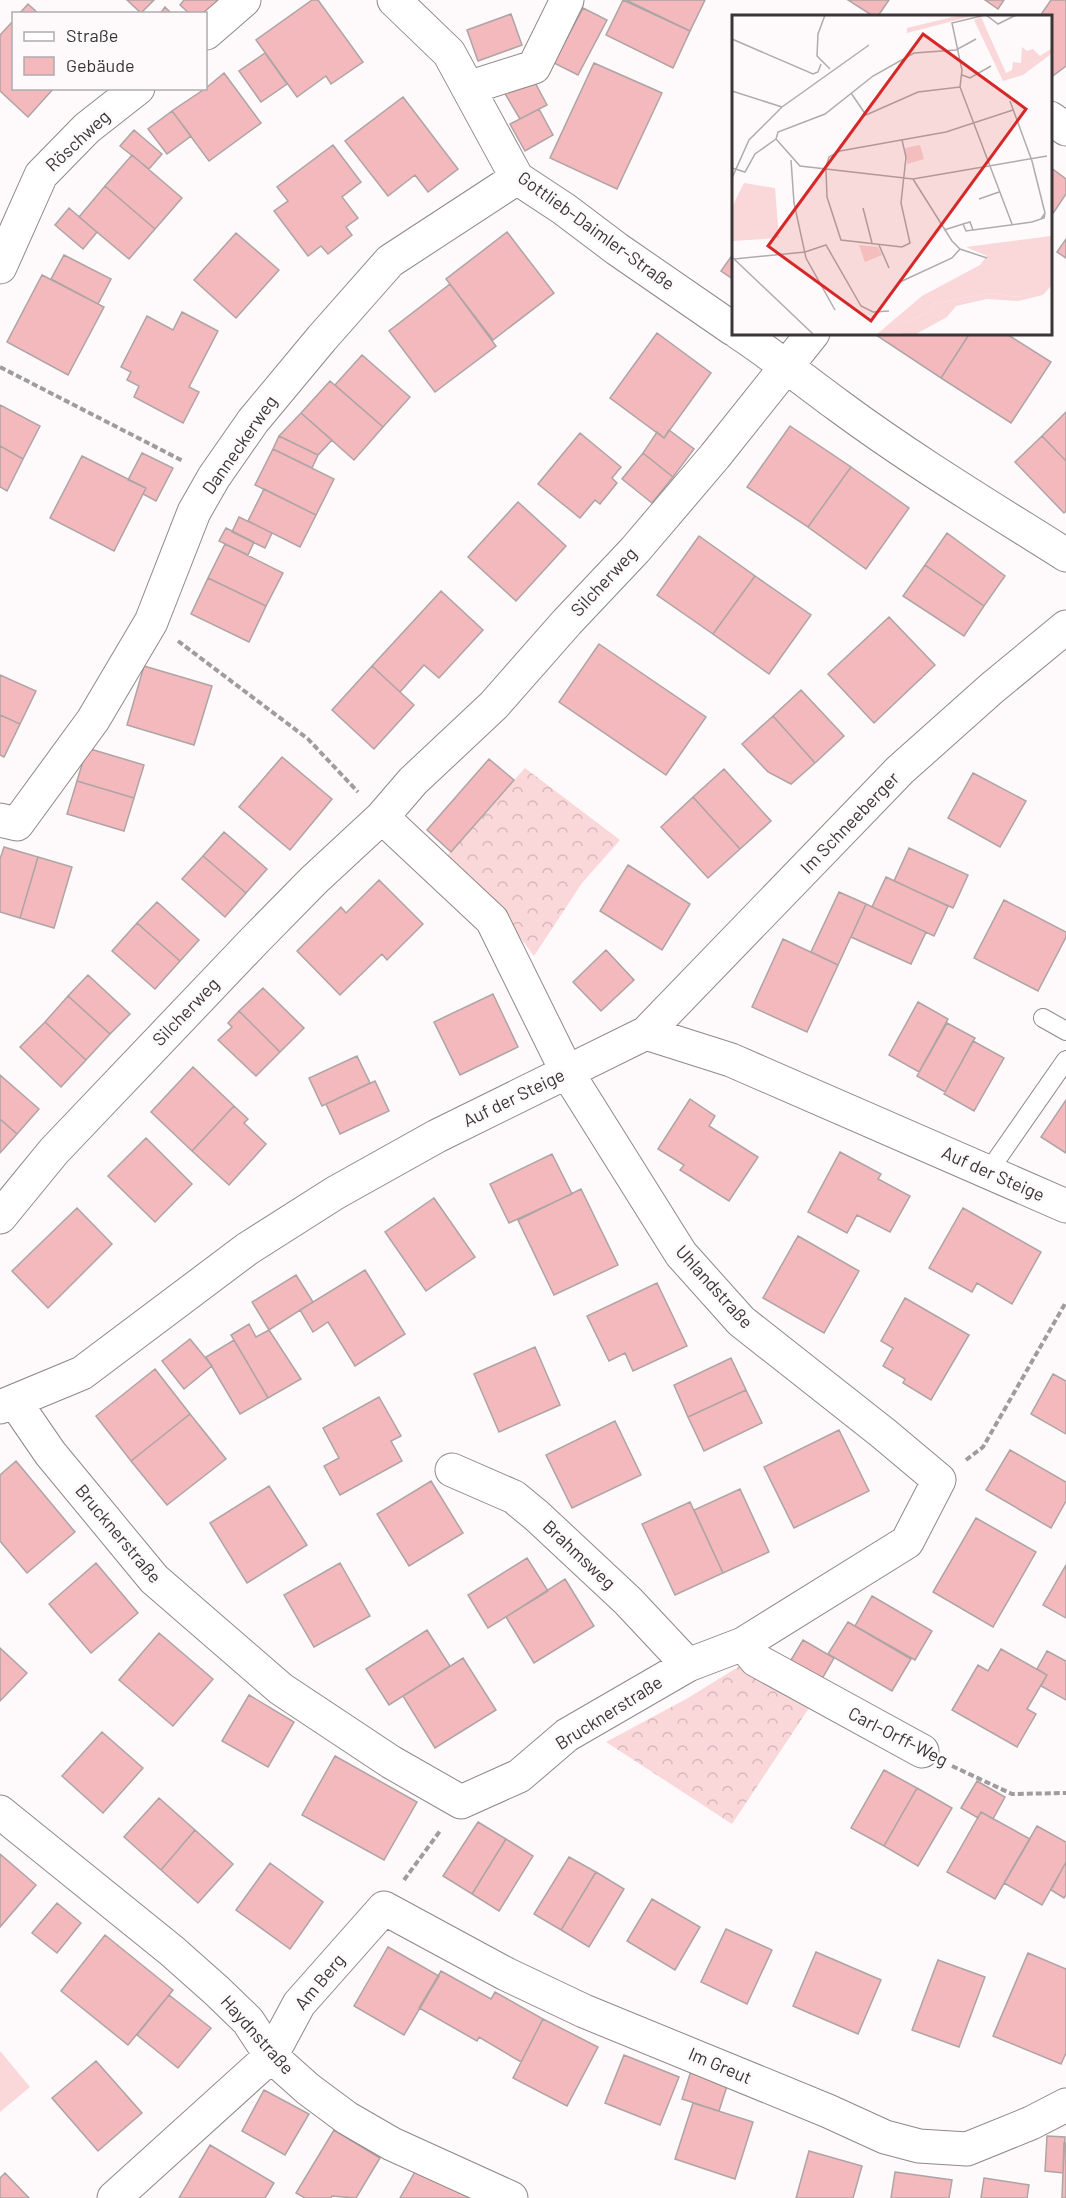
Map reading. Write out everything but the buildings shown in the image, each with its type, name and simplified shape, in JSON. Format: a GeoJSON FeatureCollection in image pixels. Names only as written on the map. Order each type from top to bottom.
{"type":"FeatureCollection","features":[{"type":"Feature","properties":{"kind":"street"},"geometry":{"type":"LineString","coordinates":[[207,32],[244,0]]}},
{"type":"Feature","properties":{"kind":"street","name":"Gottlieb-Daimler-Straße"},"geometry":{"type":"LineString","coordinates":[[394,0],[449,53],[517,178],[732,327]]}},
{"type":"Feature","properties":{"kind":"street"},"geometry":{"type":"LineString","coordinates":[[468,88],[534,67],[567,0]]}},
{"type":"Feature","properties":{"kind":"street","name":"Röschweg"},"geometry":{"type":"LineString","coordinates":[[0,267],[41,175],[87,128],[135,90]]}},
{"type":"Feature","properties":{"kind":"street"},"geometry":{"type":"LineString","coordinates":[[1051,119],[1066,129]]}},
{"type":"Feature","properties":{"kind":"street","name":"Danneckerweg"},"geometry":{"type":"LineString","coordinates":[[0,820],[17,824],[93,720],[151,622],[194,512],[214,477],[253,421],[390,261],[517,178]]}},
{"type":"Feature","properties":{"kind":"street"},"geometry":{"type":"LineString","coordinates":[[741,334],[840,407],[1066,555]]}},
{"type":"Feature","properties":{"kind":"street","name":"Silcherweg"},"geometry":{"type":"LineString","coordinates":[[0,1217],[54,1150],[158,1040],[314,880],[382,817],[413,781],[494,705],[567,622],[635,550],[715,456],[812,334]]}},
{"type":"Feature","properties":{"kind":"street","name":"Im Schneeberger"},"geometry":{"type":"LineString","coordinates":[[646,1033],[900,770],[992,688],[1066,627]]}},
{"type":"Feature","properties":{"kind":"street"},"geometry":{"type":"LineString","coordinates":[[382,817],[492,920],[567,1072]]}},
{"type":"Feature","properties":{"kind":"street","name":"Auf der Steige"},"geometry":{"type":"LineString","coordinates":[[6,1400],[82,1373],[248,1249],[335,1193],[437,1136],[646,1033],[731,1060],[1066,1206]]}},
{"type":"Feature","properties":{"kind":"street","name":"Uhlandstraße"},"geometry":{"type":"LineString","coordinates":[[567,1072],[681,1254],[741,1321],[939,1480]]}},
{"type":"Feature","properties":{"kind":"street","name":"Brucknerstraße"},"geometry":{"type":"LineString","coordinates":[[6,1400],[154,1579],[281,1689],[391,1762],[461,1802],[519,1776],[567,1734],[688,1665],[743,1644],[907,1542],[939,1480]]}},
{"type":"Feature","properties":{"kind":"street","name":"Brahmsweg"},"geometry":{"type":"LineString","coordinates":[[452,1470],[514,1497],[537,1516],[628,1601],[688,1665]]}},
{"type":"Feature","properties":{"kind":"street","name":"Carl-Orff-Weg"},"geometry":{"type":"LineString","coordinates":[[743,1644],[756,1660],[922,1751]]}},
{"type":"Feature","properties":{"kind":"street","name":"Haydnstraße"},"geometry":{"type":"LineString","coordinates":[[0,1812],[172,1951],[217,1991],[248,2021],[272,2056],[308,2089],[347,2118],[424,2159],[512,2198]]}},
{"type":"Feature","properties":{"kind":"street","name":"Am Berg"},"geometry":{"type":"LineString","coordinates":[[114,2198],[272,2056],[299,2004],[384,1908]]}},
{"type":"Feature","properties":{"kind":"street","name":"Im Greut"},"geometry":{"type":"LineString","coordinates":[[384,1908],[506,1974],[574,2006],[828,2111],[885,2137],[920,2146],[967,2149],[1031,2123],[1066,2105]]}},
{"type":"Feature","properties":{"kind":"lane"},"geometry":{"type":"LineString","coordinates":[[1043,1018],[1066,1031]]}},
{"type":"Feature","properties":{"kind":"lane"},"geometry":{"type":"LineString","coordinates":[[988,1172],[1066,1060]]}},
{"type":"Feature","properties":{"kind":"path"},"geometry":{"type":"LineString","coordinates":[[0,367],[214,477]]}},
{"type":"Feature","properties":{"kind":"path"},"geometry":{"type":"LineString","coordinates":[[151,622],[254,696],[308,739],[382,817]]}},
{"type":"Feature","properties":{"kind":"path"},"geometry":{"type":"LineString","coordinates":[[939,1480],[982,1447],[1066,1302]]}},
{"type":"Feature","properties":{"kind":"path","name":"Carl-Orff-Weg"},"geometry":{"type":"LineString","coordinates":[[922,1751],[1012,1794],[1066,1793]]}},
{"type":"Feature","properties":{"kind":"path"},"geometry":{"type":"LineString","coordinates":[[384,1908],[461,1802]]}},
{"type":"Feature","properties":{"kind":"green space"},"geometry":{"type":"Polygon","coordinates":[[[525,768],[620,840],[582,883],[534,956],[500,911],[443,860],[525,768]]]}},
{"type":"Feature","properties":{"kind":"green space"},"geometry":{"type":"Polygon","coordinates":[[[743,1664],[815,1699],[732,1824],[606,1742],[688,1698],[743,1664]]]}},
{"type":"Feature","properties":{"kind":"green space"},"geometry":{"type":"Polygon","coordinates":[[[0,2051],[30,2087],[0,2112],[0,2051]]]}}]}
